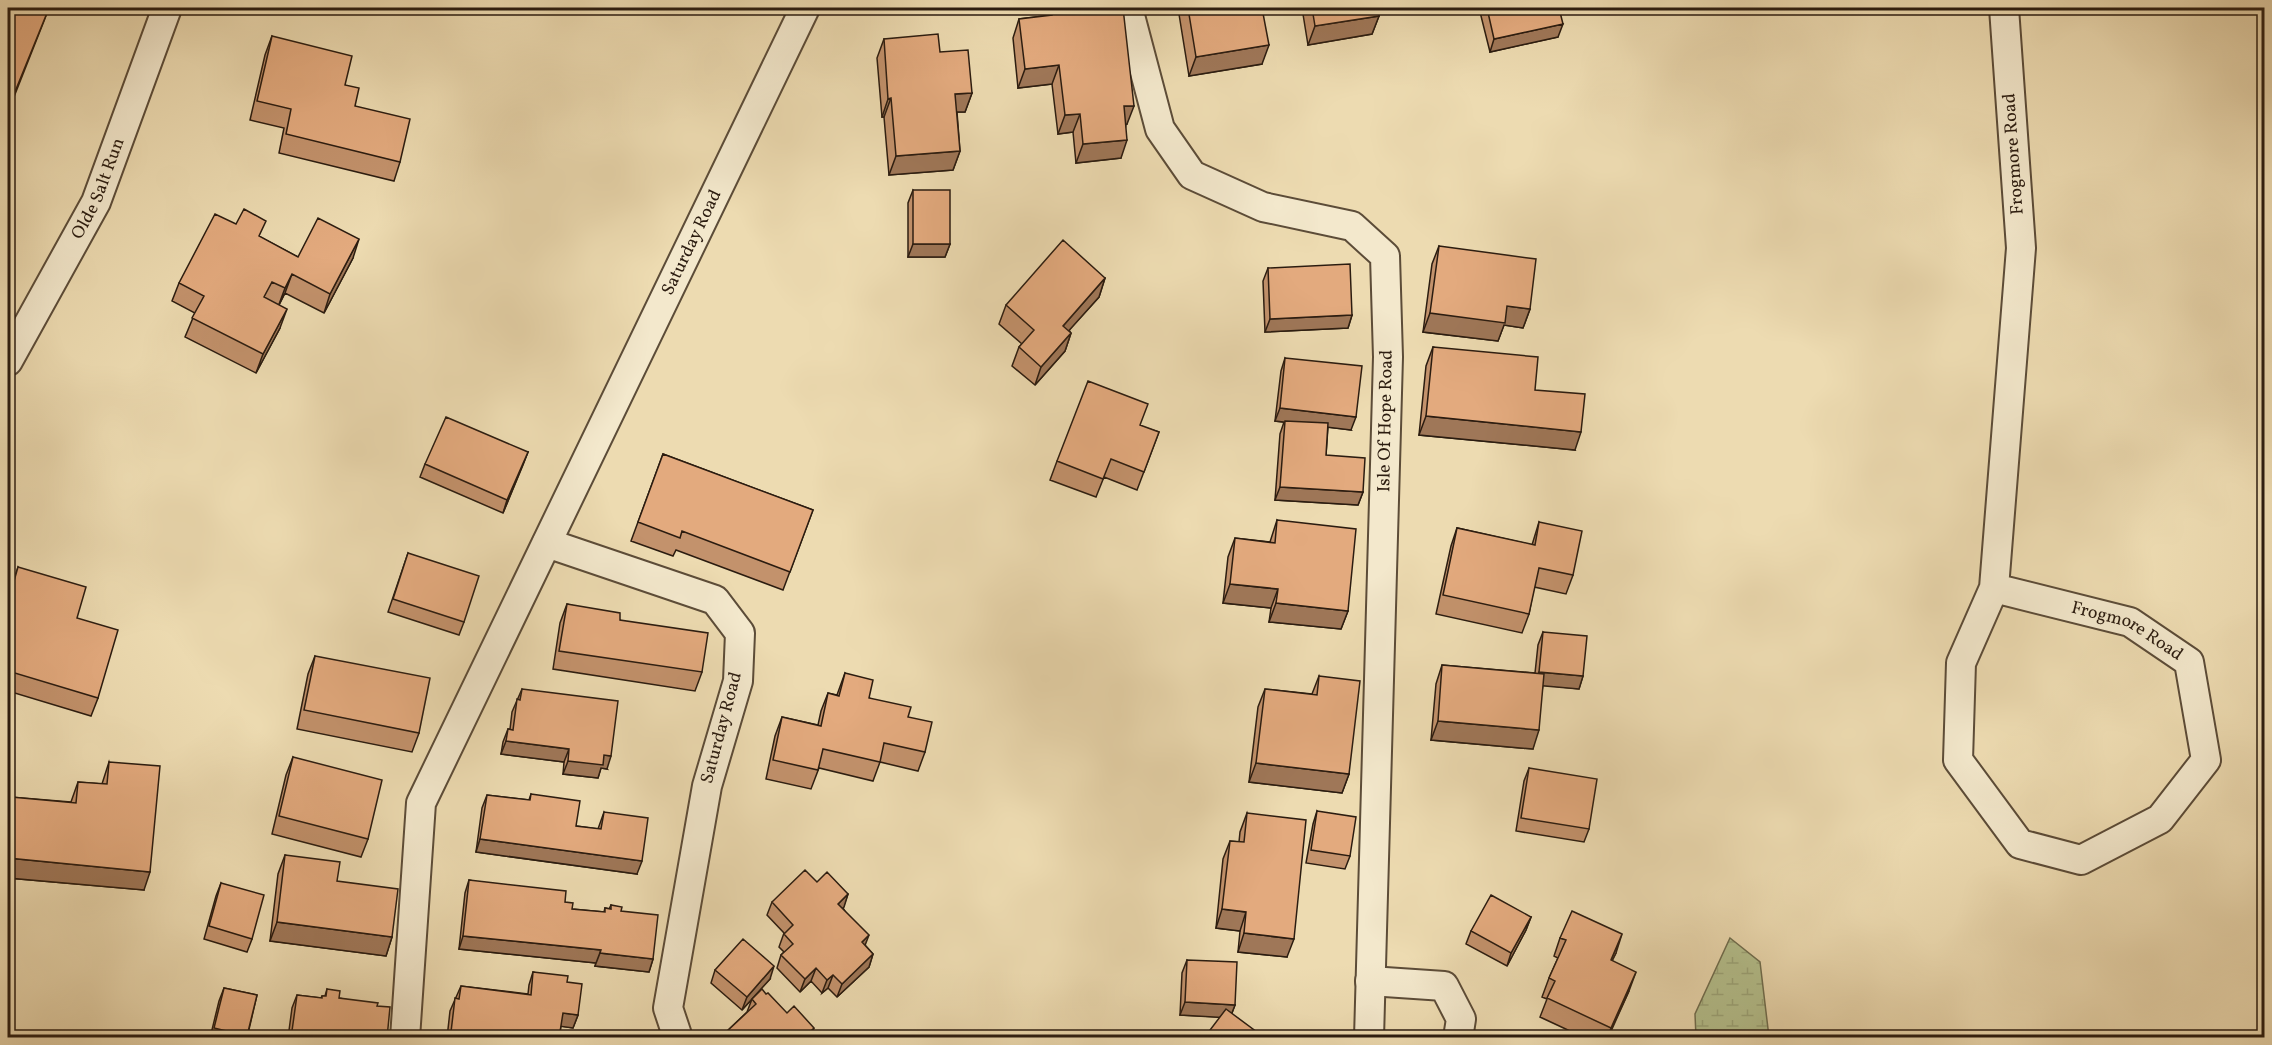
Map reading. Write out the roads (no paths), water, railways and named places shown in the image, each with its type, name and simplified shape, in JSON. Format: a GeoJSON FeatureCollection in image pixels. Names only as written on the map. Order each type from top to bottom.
{"type":"FeatureCollection","features":[{"type":"Feature","properties":{"kind":"street","name":"Olde Salt Run"},"geometry":{"type":"LineString","coordinates":[[8,361],[96,202],[167,8]]}},
{"type":"Feature","properties":{"kind":"street","name":"Saturday Road"},"geometry":{"type":"LineString","coordinates":[[405,1038],[421,803],[805,8]]}},
{"type":"Feature","properties":{"kind":"street","name":"Isle Of Hope Road"},"geometry":{"type":"LineString","coordinates":[[1128,8],[1160,129],[1192,174],[1263,207],[1352,226],[1385,256],[1388,357],[1369,1038]]}},
{"type":"Feature","properties":{"kind":"street","name":"Frogmore Road"},"geometry":{"type":"LineString","coordinates":[[1994,588],[2130,622],[2189,662],[2206,760],[2160,819],[2081,860],[2020,844],[1958,760],[1961,663],[1994,588],[2021,248],[2004,8]]}},
{"type":"Feature","properties":{"kind":"street","name":"Saturday Road"},"geometry":{"type":"LineString","coordinates":[[547,543],[715,600],[740,633],[738,681],[706,786],[668,1008],[678,1038]]}},
{"type":"Feature","properties":{"kind":"street"},"geometry":{"type":"LineString","coordinates":[[1370,981],[1444,986],[1461,1019],[1458,1038]]}}]}
